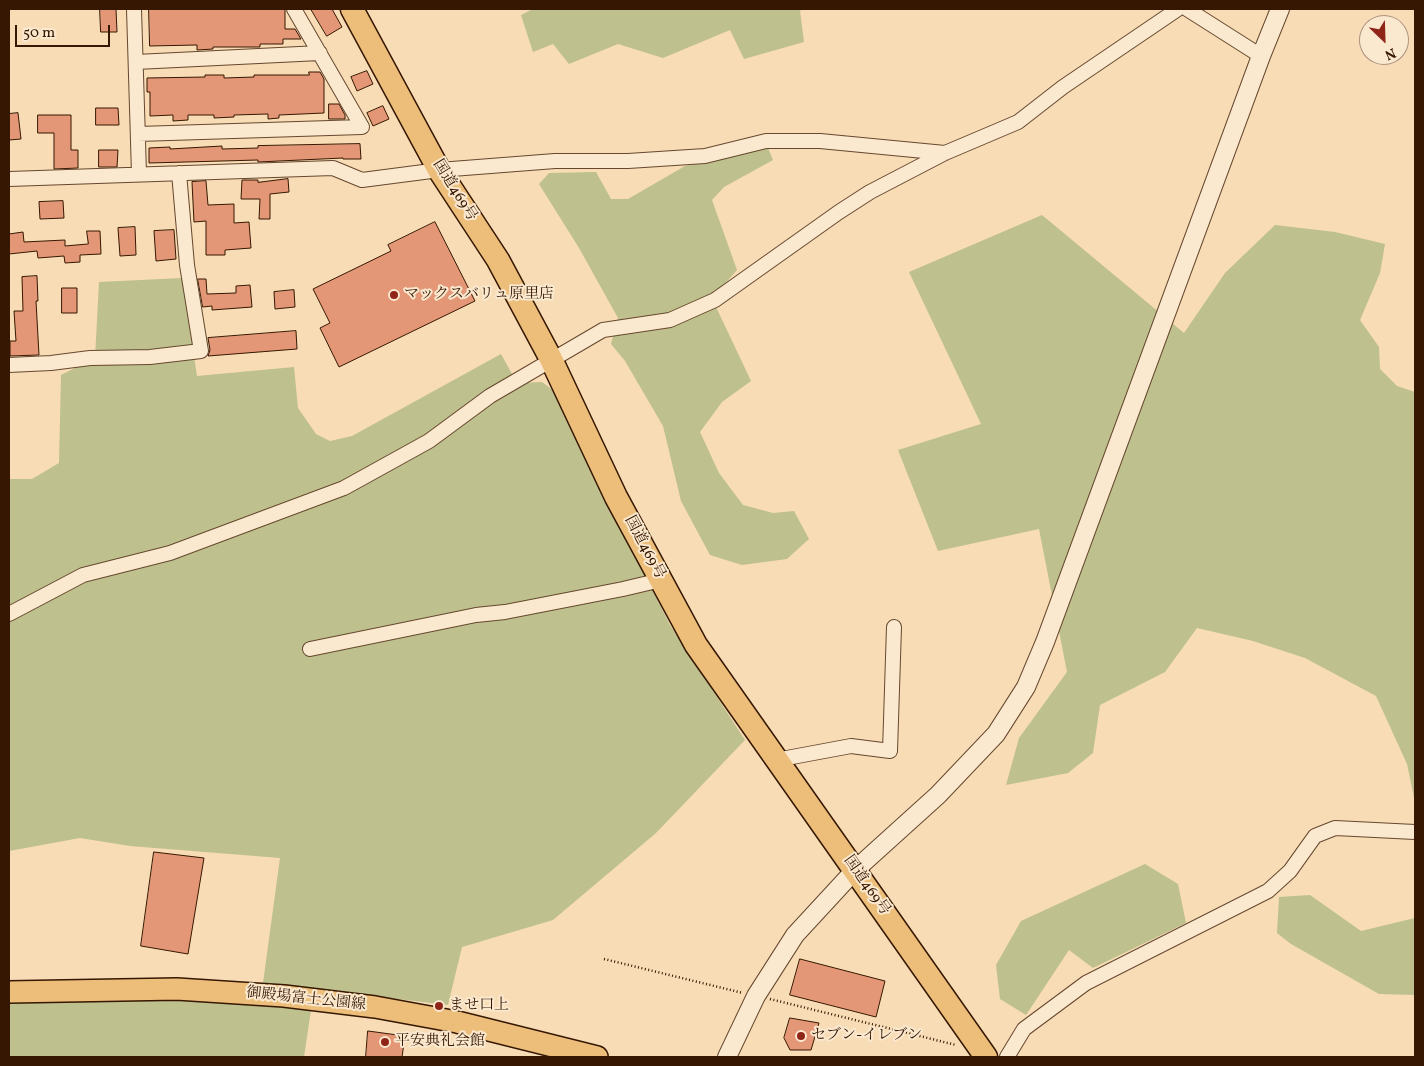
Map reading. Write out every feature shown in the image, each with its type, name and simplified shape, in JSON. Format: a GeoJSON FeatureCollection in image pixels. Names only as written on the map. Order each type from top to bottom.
{"type":"FeatureCollection","features":[{"type":"Feature","properties":{"kind":"highway","name":"国道469号"},"geometry":{"type":"LineString","coordinates":[[352,9],[439,170],[498,260],[551,359],[616,497],[696,645],[982,1052]]}},
{"type":"Feature","properties":{"kind":"main road","name":"御殿場富士公園線"},"geometry":{"type":"LineString","coordinates":[[9,992],[177,989],[284,996],[375,1007],[457,1022],[597,1057]]}},
{"type":"Feature","properties":{"kind":"street"},"geometry":{"type":"LineString","coordinates":[[134,9],[139,174]]}},
{"type":"Feature","properties":{"kind":"street"},"geometry":{"type":"LineString","coordinates":[[138,134],[362,127],[294,9]]}},
{"type":"Feature","properties":{"kind":"street"},"geometry":{"type":"LineString","coordinates":[[9,614],[83,575],[170,553],[344,488],[429,441],[490,396],[602,330],[670,320],[715,300],[862,197],[945,154],[1018,122],[1063,87],[1178,9]]}},
{"type":"Feature","properties":{"kind":"street"},"geometry":{"type":"LineString","coordinates":[[1187,9],[1261,56]]}},
{"type":"Feature","properties":{"kind":"street"},"geometry":{"type":"LineString","coordinates":[[727,1057],[756,996],[795,935],[855,870],[938,795],[996,734],[1026,687],[1045,642],[1280,9]]}},
{"type":"Feature","properties":{"kind":"street"},"geometry":{"type":"LineString","coordinates":[[136,62],[320,53]]}},
{"type":"Feature","properties":{"kind":"street"},"geometry":{"type":"LineString","coordinates":[[9,179],[333,168],[362,180],[439,170],[555,161],[705,156],[766,141],[820,142],[945,154]]}},
{"type":"Feature","properties":{"kind":"street"},"geometry":{"type":"LineString","coordinates":[[9,365],[50,363],[90,358],[150,357],[201,351],[187,265],[179,173]]}},
{"type":"Feature","properties":{"kind":"street"},"geometry":{"type":"LineString","coordinates":[[310,649],[661,580]]}},
{"type":"Feature","properties":{"kind":"street"},"geometry":{"type":"LineString","coordinates":[[776,760],[851,746],[890,751],[894,627]]}},
{"type":"Feature","properties":{"kind":"street"},"geometry":{"type":"LineString","coordinates":[[1007,1057],[1024,1029],[1086,983],[1268,891],[1290,871],[1315,836],[1335,828],[1415,832]]}},
{"type":"Feature","properties":{"kind":"path"},"geometry":{"type":"LineString","coordinates":[[604,959],[982,1052]]}},
{"type":"Feature","properties":{"kind":"green space"},"geometry":{"type":"Polygon","coordinates":[[[533,9],[802,9],[800,11],[804,42],[744,59],[730,30],[663,58],[618,44],[569,64],[553,44],[533,52],[521,15],[533,9]]]}},
{"type":"Feature","properties":{"kind":"green space"},"geometry":{"type":"Polygon","coordinates":[[[754,147],[768,148],[773,160],[724,187],[712,200],[737,270],[722,287],[717,309],[751,381],[722,402],[700,432],[719,473],[743,505],[773,513],[794,511],[809,539],[787,559],[742,565],[710,555],[681,501],[663,426],[625,361],[611,344],[618,318],[579,248],[539,184],[549,173],[596,172],[611,199],[628,199],[685,166],[717,160],[754,147]]]}},
{"type":"Feature","properties":{"kind":"green space"},"geometry":{"type":"Polygon","coordinates":[[[1042,215],[1184,333],[1225,273],[1275,225],[1335,232],[1385,244],[1380,273],[1360,320],[1379,347],[1380,369],[1397,386],[1415,392],[1415,802],[1407,764],[1376,696],[1305,658],[1253,641],[1197,628],[1165,672],[1100,705],[1093,753],[1068,773],[1006,785],[1019,738],[1067,672],[1039,529],[938,551],[898,450],[981,424],[909,272],[1042,215]]]}},
{"type":"Feature","properties":{"kind":"green space"},"geometry":{"type":"Polygon","coordinates":[[[182,278],[197,376],[294,367],[298,408],[316,434],[330,441],[352,436],[501,354],[517,383],[542,382],[554,391],[583,454],[670,625],[745,740],[656,833],[553,920],[462,947],[448,1005],[263,983],[280,858],[130,846],[80,838],[9,851],[9,479],[32,479],[59,463],[61,375],[95,358],[99,282],[182,278]]]}},
{"type":"Feature","properties":{"kind":"green space"},"geometry":{"type":"Polygon","coordinates":[[[1145,864],[1178,884],[1186,923],[1093,968],[1069,950],[1026,1015],[1000,999],[996,965],[1021,921],[1145,864]]]}},
{"type":"Feature","properties":{"kind":"green space"},"geometry":{"type":"Polygon","coordinates":[[[1310,895],[1361,931],[1415,918],[1415,995],[1379,994],[1291,944],[1277,933],[1279,897],[1310,895]]]}},
{"type":"Feature","properties":{"kind":"green space"},"geometry":{"type":"Polygon","coordinates":[[[192,999],[244,1002],[311,1010],[304,1057],[9,1057],[9,1001],[192,999]]]}},
{"type":"Feature","properties":{"kind":"building"},"geometry":{"type":"Polygon","coordinates":[[[100,9],[116,9],[117,32],[101,32],[100,9]]]}},
{"type":"Feature","properties":{"kind":"building"},"geometry":{"type":"Polygon","coordinates":[[[149,9],[285,9],[285,29],[295,29],[301,39],[283,39],[283,44],[260,44],[260,47],[213,47],[213,49],[197,50],[197,45],[150,46],[149,9]]]}},
{"type":"Feature","properties":{"kind":"building"},"geometry":{"type":"Polygon","coordinates":[[[311,9],[332,9],[342,27],[327,36],[311,9]]]}},
{"type":"Feature","properties":{"kind":"building"},"geometry":{"type":"Polygon","coordinates":[[[367,71],[373,84],[357,91],[351,77],[367,71]]]}},
{"type":"Feature","properties":{"kind":"building"},"geometry":{"type":"Polygon","coordinates":[[[309,72],[320,72],[324,79],[324,113],[279,115],[279,118],[268,119],[268,114],[234,115],[234,117],[214,118],[214,115],[188,115],[188,120],[173,121],[173,115],[150,116],[150,92],[147,92],[147,78],[205,77],[205,75],[224,75],[224,78],[254,77],[254,75],[309,75],[309,72]]]}},
{"type":"Feature","properties":{"kind":"building"},"geometry":{"type":"Polygon","coordinates":[[[329,104],[339,104],[345,119],[329,119],[329,104]]]}},
{"type":"Feature","properties":{"kind":"building"},"geometry":{"type":"Polygon","coordinates":[[[383,106],[389,119],[373,126],[367,113],[383,106]]]}},
{"type":"Feature","properties":{"kind":"building"},"geometry":{"type":"Polygon","coordinates":[[[96,108],[118,108],[119,125],[96,125],[96,108]]]}},
{"type":"Feature","properties":{"kind":"building"},"geometry":{"type":"Polygon","coordinates":[[[18,113],[21,139],[9,140],[9,114],[18,113]]]}},
{"type":"Feature","properties":{"kind":"building"},"geometry":{"type":"Polygon","coordinates":[[[38,115],[71,115],[71,150],[78,150],[78,168],[54,169],[54,133],[38,133],[38,115]]]}},
{"type":"Feature","properties":{"kind":"building"},"geometry":{"type":"Polygon","coordinates":[[[360,144],[361,159],[149,163],[149,148],[170,147],[170,149],[222,146],[222,149],[258,148],[258,146],[360,144]]]}},
{"type":"Feature","properties":{"kind":"building"},"geometry":{"type":"Polygon","coordinates":[[[99,150],[118,150],[117,167],[99,167],[99,150]]]}},
{"type":"Feature","properties":{"kind":"building"},"geometry":{"type":"Polygon","coordinates":[[[288,179],[289,192],[270,194],[270,219],[259,219],[260,199],[241,199],[242,180],[258,180],[258,182],[288,179]]]}},
{"type":"Feature","properties":{"kind":"building"},"geometry":{"type":"Polygon","coordinates":[[[206,181],[208,205],[234,204],[234,223],[249,222],[251,248],[225,250],[225,255],[206,255],[206,221],[194,222],[192,182],[206,181]]]}},
{"type":"Feature","properties":{"kind":"building"},"geometry":{"type":"Polygon","coordinates":[[[63,201],[64,218],[40,219],[39,202],[63,201]]]}},
{"type":"Feature","properties":{"kind":"building","name":"マックスバリュ原里店"},"geometry":{"type":"Polygon","coordinates":[[[435,222],[475,301],[339,367],[320,328],[330,323],[313,289],[391,251],[388,245],[435,222]]]}},
{"type":"Feature","properties":{"kind":"building"},"geometry":{"type":"Polygon","coordinates":[[[135,227],[136,255],[120,256],[118,228],[135,227]]]}},
{"type":"Feature","properties":{"kind":"building"},"geometry":{"type":"Polygon","coordinates":[[[174,230],[176,259],[156,261],[154,231],[174,230]]]}},
{"type":"Feature","properties":{"kind":"building"},"geometry":{"type":"Polygon","coordinates":[[[87,231],[100,231],[101,254],[80,255],[80,262],[65,263],[64,256],[38,258],[37,251],[9,254],[9,234],[23,232],[24,242],[65,240],[65,246],[88,244],[87,231]]]}},
{"type":"Feature","properties":{"kind":"building"},"geometry":{"type":"Polygon","coordinates":[[[37,276],[38,301],[36,301],[39,355],[10,356],[10,341],[16,341],[14,311],[23,311],[22,277],[37,276]]]}},
{"type":"Feature","properties":{"kind":"building"},"geometry":{"type":"Polygon","coordinates":[[[198,279],[206,279],[207,294],[236,293],[236,286],[250,285],[252,307],[212,310],[212,306],[203,307],[198,279]]]}},
{"type":"Feature","properties":{"kind":"building"},"geometry":{"type":"Polygon","coordinates":[[[62,288],[77,288],[77,313],[62,313],[62,288]]]}},
{"type":"Feature","properties":{"kind":"building"},"geometry":{"type":"Polygon","coordinates":[[[294,290],[295,307],[275,309],[274,292],[294,290]]]}},
{"type":"Feature","properties":{"kind":"building"},"geometry":{"type":"Polygon","coordinates":[[[296,331],[297,349],[208,356],[210,350],[208,338],[296,331]]]}},
{"type":"Feature","properties":{"kind":"building"},"geometry":{"type":"Polygon","coordinates":[[[154,852],[204,858],[188,954],[141,946],[154,852]]]}},
{"type":"Feature","properties":{"kind":"building"},"geometry":{"type":"Polygon","coordinates":[[[800,959],[885,981],[876,1017],[790,995],[800,959]]]}},
{"type":"Feature","properties":{"kind":"building"},"geometry":{"type":"Polygon","coordinates":[[[790,1018],[819,1023],[811,1050],[790,1050],[784,1038],[790,1018]]]}},
{"type":"Feature","properties":{"kind":"building","name":"平安典礼会館"},"geometry":{"type":"Polygon","coordinates":[[[368,1031],[405,1036],[402,1057],[366,1057],[368,1031]]]}},
{"type":"Feature","properties":{"kind":"place","name":"マックスバリュ原里店"},"geometry":{"type":"Point","coordinates":[394,295]}},
{"type":"Feature","properties":{"kind":"place","name":"ませ口上"},"geometry":{"type":"Point","coordinates":[439,1006]}},
{"type":"Feature","properties":{"kind":"place","name":"セブン-イレブン"},"geometry":{"type":"Point","coordinates":[801,1036]}},
{"type":"Feature","properties":{"kind":"place","name":"平安典礼会館"},"geometry":{"type":"Point","coordinates":[385,1042]}}]}
